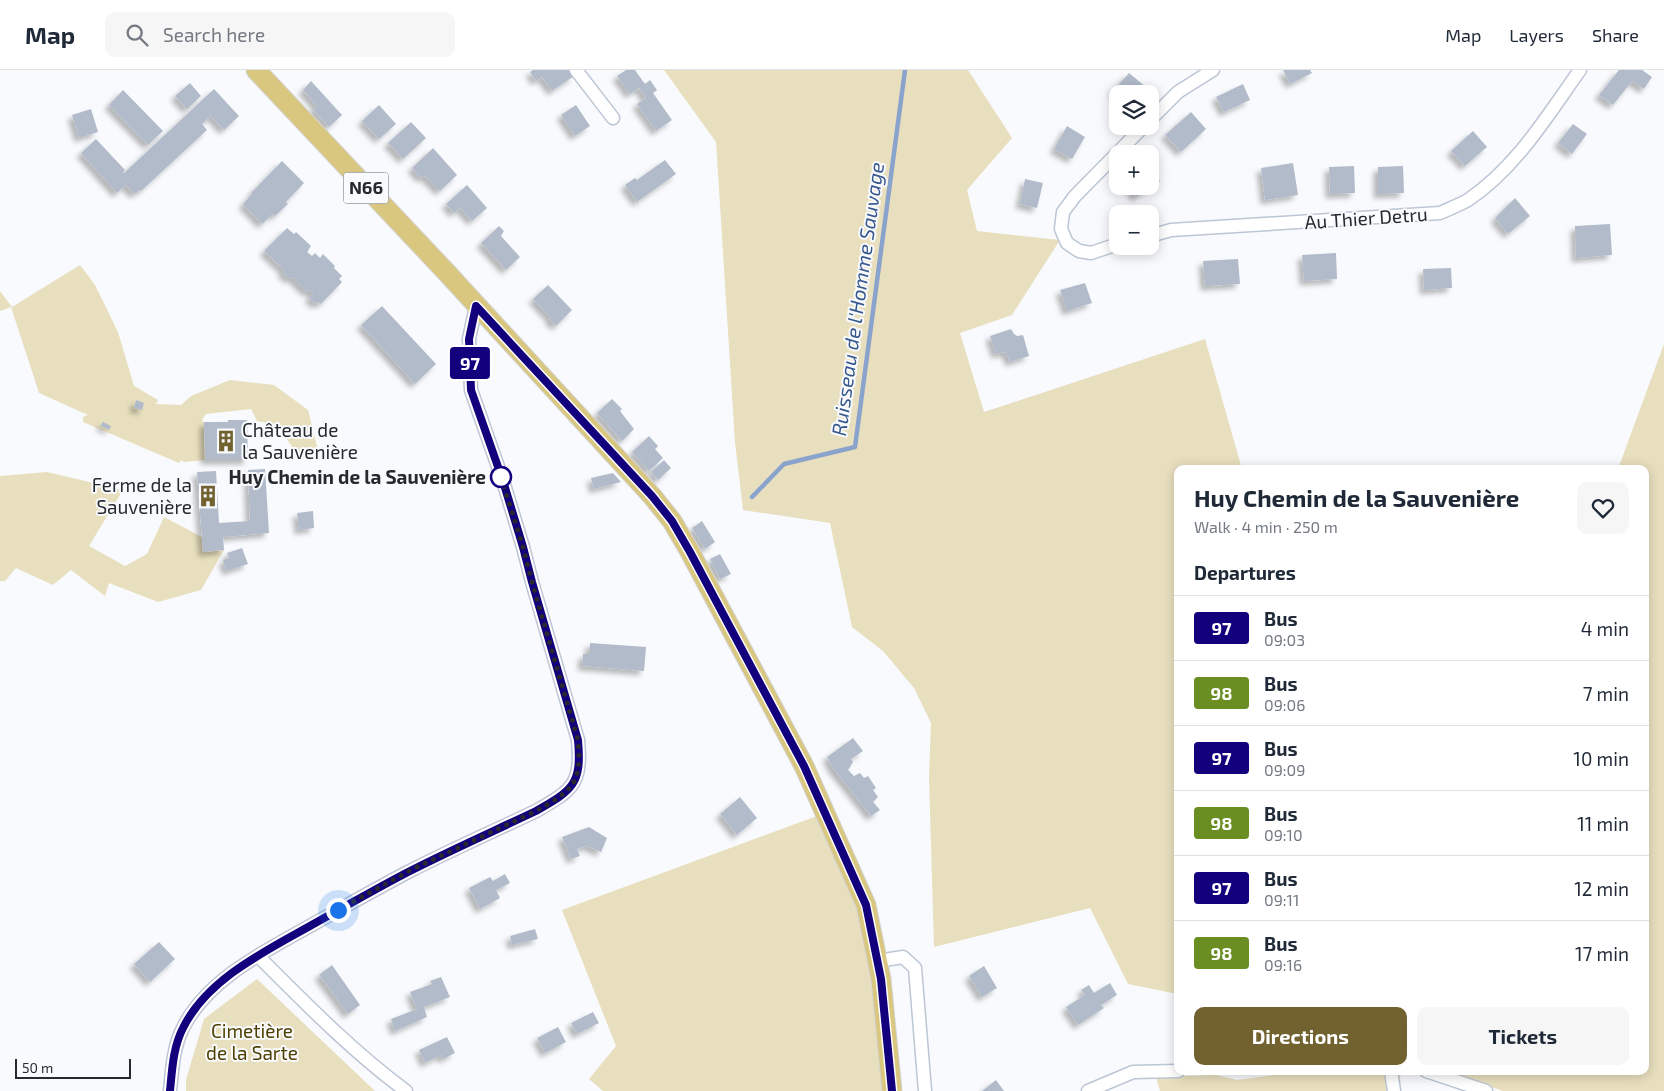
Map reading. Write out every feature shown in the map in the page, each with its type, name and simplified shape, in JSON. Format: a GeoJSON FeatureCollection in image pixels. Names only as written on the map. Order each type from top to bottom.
{"type":"FeatureCollection","features":[{"type":"Feature","properties":{"kind":"main road","name":"N66"},"geometry":{"type":"LineString","coordinates":[[256,70],[448,274],[652,496],[672,521],[804,766],[866,905],[878,960],[892,1091]]}},
{"type":"Feature","properties":{"kind":"street"},"geometry":{"type":"LineString","coordinates":[[576,70],[612,118]]}},
{"type":"Feature","properties":{"kind":"street"},"geometry":{"type":"LineString","coordinates":[[1159,111],[1178,92],[1213,70]]}},
{"type":"Feature","properties":{"kind":"street","name":"Au Thier Detru"},"geometry":{"type":"LineString","coordinates":[[1159,233],[1171,230],[1440,213],[1468,200],[1502,172],[1525,146],[1580,70]]}},
{"type":"Feature","properties":{"kind":"street"},"geometry":{"type":"LineString","coordinates":[[1109,247],[1091,253],[1079,251],[1067,243],[1061,229],[1064,212],[1075,196],[1135,135]]}},
{"type":"Feature","properties":{"kind":"street"},"geometry":{"type":"LineString","coordinates":[[170,1091],[176,1048],[183,1028],[196,1008],[219,982],[258,956],[411,870],[536,811],[556,799],[574,784],[580,762],[578,740],[503,481],[471,390],[469,339],[476,306]]}},
{"type":"Feature","properties":{"kind":"street"},"geometry":{"type":"LineString","coordinates":[[258,956],[377,1070],[406,1091]]}},
{"type":"Feature","properties":{"kind":"street"},"geometry":{"type":"LineString","coordinates":[[878,960],[902,957],[915,968],[924,1091]]}},
{"type":"Feature","properties":{"kind":"street"},"geometry":{"type":"LineString","coordinates":[[1088,1091],[1133,1072],[1174,1071]]}},
{"type":"Feature","properties":{"kind":"street"},"geometry":{"type":"LineString","coordinates":[[1392,1075],[1394,1091]]}},
{"type":"Feature","properties":{"kind":"street"},"geometry":{"type":"LineString","coordinates":[[1438,1075],[1486,1091]]}},
{"type":"Feature","properties":{"kind":"green space"},"geometry":{"type":"Polygon","coordinates":[[[664,70],[968,70],[1012,138],[967,190],[977,231],[1060,240],[1012,315],[960,333],[984,412],[1205,339],[1241,465],[1174,465],[1174,993],[1128,984],[1090,908],[934,947],[929,777],[931,723],[914,688],[883,651],[852,627],[830,523],[743,510],[735,442],[716,142],[664,70]]]}},
{"type":"Feature","properties":{"kind":"green space"},"geometry":{"type":"Polygon","coordinates":[[[80,265],[95,285],[118,332],[134,386],[158,400],[156,404],[181,405],[191,396],[230,380],[274,385],[308,410],[318,450],[300,458],[277,425],[257,421],[251,409],[206,414],[202,420],[204,422],[205,460],[184,462],[181,460],[179,463],[83,422],[83,417],[88,415],[39,393],[11,307],[0,311],[0,291],[12,307],[80,265]]]}},
{"type":"Feature","properties":{"kind":"green space"},"geometry":{"type":"Polygon","coordinates":[[[1664,344],[1664,1091],[1503,1091],[1455,1075],[1649,1075],[1649,465],[1619,465],[1664,344]]]}},
{"type":"Feature","properties":{"kind":"green space"},"geometry":{"type":"Polygon","coordinates":[[[47,472],[123,490],[89,546],[125,566],[147,554],[164,517],[202,537],[203,552],[224,550],[201,590],[158,602],[109,583],[105,596],[71,570],[53,585],[16,568],[5,581],[0,581],[0,476],[47,472]]]}},
{"type":"Feature","properties":{"kind":"green space"},"geometry":{"type":"Polygon","coordinates":[[[825,813],[866,905],[892,1091],[603,1091],[589,1079],[616,1046],[562,910],[825,813]]]}},
{"type":"Feature","properties":{"kind":"green space","name":"Cimetière de la Sarte"},"geometry":{"type":"Polygon","coordinates":[[[257,979],[375,1091],[186,1091],[186,1080],[204,1019],[257,979]]]}},
{"type":"Feature","properties":{"kind":"green space"},"geometry":{"type":"Polygon","coordinates":[[[1216,1075],[1237,1080],[1274,1075],[1400,1075],[1401,1091],[1160,1091],[1156,1077],[1216,1075]]]}},
{"type":"Feature","properties":{"kind":"building"},"geometry":{"type":"Polygon","coordinates":[[[533,70],[570,70],[574,76],[552,91],[542,77],[536,81],[530,72],[533,70]]]}},
{"type":"Feature","properties":{"kind":"building"},"geometry":{"type":"Polygon","coordinates":[[[626,70],[635,70],[645,84],[650,80],[657,90],[653,93],[672,120],[656,131],[637,104],[646,98],[639,88],[630,94],[617,76],[626,70]]]}},
{"type":"Feature","properties":{"kind":"building"},"geometry":{"type":"Polygon","coordinates":[[[1283,70],[1310,70],[1312,73],[1290,84],[1283,70]]]}},
{"type":"Feature","properties":{"kind":"building"},"geometry":{"type":"Polygon","coordinates":[[[1619,70],[1642,70],[1652,77],[1644,89],[1632,81],[1613,105],[1599,95],[1619,70]]]}},
{"type":"Feature","properties":{"kind":"building"},"geometry":{"type":"Polygon","coordinates":[[[1129,73],[1144,85],[1118,85],[1129,73]]]}},
{"type":"Feature","properties":{"kind":"building"},"geometry":{"type":"Polygon","coordinates":[[[311,81],[342,115],[329,127],[313,110],[317,106],[303,90],[311,81]]]}},
{"type":"Feature","properties":{"kind":"building"},"geometry":{"type":"Polygon","coordinates":[[[190,83],[201,96],[187,109],[175,96],[190,83]]]}},
{"type":"Feature","properties":{"kind":"building"},"geometry":{"type":"Polygon","coordinates":[[[1243,84],[1250,100],[1224,112],[1216,97],[1243,84]]]}},
{"type":"Feature","properties":{"kind":"building"},"geometry":{"type":"Polygon","coordinates":[[[214,89],[239,116],[224,130],[211,116],[202,124],[207,130],[141,191],[134,194],[126,185],[117,193],[81,153],[96,139],[125,170],[124,173],[214,89]]]}},
{"type":"Feature","properties":{"kind":"building"},"geometry":{"type":"Polygon","coordinates":[[[123,90],[163,131],[148,145],[109,105],[123,90]]]}},
{"type":"Feature","properties":{"kind":"building"},"geometry":{"type":"Polygon","coordinates":[[[379,105],[396,124],[379,139],[362,121],[379,105]]]}},
{"type":"Feature","properties":{"kind":"building"},"geometry":{"type":"Polygon","coordinates":[[[576,105],[590,126],[575,136],[561,115],[576,105]]]}},
{"type":"Feature","properties":{"kind":"building"},"geometry":{"type":"Polygon","coordinates":[[[91,109],[98,132],[79,138],[72,115],[91,109]]]}},
{"type":"Feature","properties":{"kind":"building"},"geometry":{"type":"Polygon","coordinates":[[[1191,112],[1206,129],[1181,152],[1165,135],[1191,112]]]}},
{"type":"Feature","properties":{"kind":"building"},"geometry":{"type":"Polygon","coordinates":[[[411,122],[426,138],[403,159],[388,143],[411,122]]]}},
{"type":"Feature","properties":{"kind":"building"},"geometry":{"type":"Polygon","coordinates":[[[1573,124],[1587,134],[1572,154],[1558,143],[1573,124]]]}},
{"type":"Feature","properties":{"kind":"building"},"geometry":{"type":"Polygon","coordinates":[[[1067,126],[1085,137],[1072,159],[1054,149],[1067,126]]]}},
{"type":"Feature","properties":{"kind":"building"},"geometry":{"type":"Polygon","coordinates":[[[1473,131],[1487,147],[1465,166],[1451,151],[1473,131]]]}},
{"type":"Feature","properties":{"kind":"building"},"geometry":{"type":"Polygon","coordinates":[[[433,148],[457,175],[440,191],[425,176],[421,178],[412,168],[433,148]]]}},
{"type":"Feature","properties":{"kind":"building"},"geometry":{"type":"Polygon","coordinates":[[[665,160],[676,174],[637,202],[625,185],[635,178],[637,180],[665,160]]]}},
{"type":"Feature","properties":{"kind":"building"},"geometry":{"type":"Polygon","coordinates":[[[282,161],[304,183],[286,202],[288,204],[275,216],[273,214],[262,224],[243,204],[282,161]]]}},
{"type":"Feature","properties":{"kind":"building"},"geometry":{"type":"Polygon","coordinates":[[[1293,163],[1298,195],[1265,200],[1261,168],[1293,163]]]}},
{"type":"Feature","properties":{"kind":"building"},"geometry":{"type":"Polygon","coordinates":[[[1354,166],[1355,193],[1330,194],[1329,167],[1354,166]]]}},
{"type":"Feature","properties":{"kind":"building"},"geometry":{"type":"Polygon","coordinates":[[[1403,166],[1404,193],[1378,194],[1378,167],[1403,166]]]}},
{"type":"Feature","properties":{"kind":"building"},"geometry":{"type":"Polygon","coordinates":[[[1025,179],[1043,183],[1037,208],[1020,204],[1025,179]]]}},
{"type":"Feature","properties":{"kind":"building"},"geometry":{"type":"Polygon","coordinates":[[[467,185],[487,208],[472,221],[460,208],[454,213],[446,204],[467,185]]]}},
{"type":"Feature","properties":{"kind":"building"},"geometry":{"type":"Polygon","coordinates":[[[1515,198],[1530,216],[1508,234],[1495,218],[1515,198]]]}},
{"type":"Feature","properties":{"kind":"building"},"geometry":{"type":"Polygon","coordinates":[[[1610,224],[1612,255],[1576,258],[1575,226],[1610,224]]]}},
{"type":"Feature","properties":{"kind":"building"},"geometry":{"type":"Polygon","coordinates":[[[499,226],[504,231],[501,236],[520,257],[506,270],[481,243],[499,226]]]}},
{"type":"Feature","properties":{"kind":"building"},"geometry":{"type":"Polygon","coordinates":[[[287,228],[294,234],[296,232],[311,246],[307,252],[312,256],[315,253],[320,258],[323,254],[342,276],[339,279],[342,282],[321,304],[318,302],[316,304],[309,298],[313,294],[309,290],[307,292],[292,277],[289,279],[282,272],[284,270],[264,251],[287,228]]]}},
{"type":"Feature","properties":{"kind":"building"},"geometry":{"type":"Polygon","coordinates":[[[1336,253],[1337,279],[1304,281],[1302,255],[1336,253]]]}},
{"type":"Feature","properties":{"kind":"building"},"geometry":{"type":"Polygon","coordinates":[[[1238,259],[1240,284],[1205,286],[1203,261],[1238,259]]]}},
{"type":"Feature","properties":{"kind":"building"},"geometry":{"type":"Polygon","coordinates":[[[1451,268],[1452,288],[1424,290],[1423,269],[1451,268]]]}},
{"type":"Feature","properties":{"kind":"building"},"geometry":{"type":"Polygon","coordinates":[[[1085,283],[1092,303],[1067,311],[1060,290],[1085,283]]]}},
{"type":"Feature","properties":{"kind":"building"},"geometry":{"type":"Polygon","coordinates":[[[548,285],[572,310],[556,326],[533,299],[548,285]]]}},
{"type":"Feature","properties":{"kind":"building"},"geometry":{"type":"Polygon","coordinates":[[[382,306],[436,364],[415,384],[361,325],[382,306]]]}},
{"type":"Feature","properties":{"kind":"building"},"geometry":{"type":"Polygon","coordinates":[[[1011,329],[1017,336],[1023,335],[1029,356],[1010,362],[1007,354],[1004,352],[996,354],[990,336],[1011,329]]]}},
{"type":"Feature","properties":{"kind":"building"},"geometry":{"type":"Polygon","coordinates":[[[612,399],[622,409],[620,411],[634,429],[622,441],[597,413],[612,399]]]}},
{"type":"Feature","properties":{"kind":"building"},"geometry":{"type":"Polygon","coordinates":[[[136,400],[144,403],[142,410],[134,408],[136,400]]]}},
{"type":"Feature","properties":{"kind":"building","name":"Château de la Sauvenière"},"geometry":{"type":"Polygon","coordinates":[[[228,420],[247,420],[248,460],[205,460],[204,422],[228,422],[228,420]]]}},
{"type":"Feature","properties":{"kind":"building"},"geometry":{"type":"Polygon","coordinates":[[[103,422],[111,426],[109,430],[100,426],[103,422]]]}},
{"type":"Feature","properties":{"kind":"building"},"geometry":{"type":"Polygon","coordinates":[[[649,436],[658,446],[655,449],[663,458],[649,471],[632,452],[649,436]]]}},
{"type":"Feature","properties":{"kind":"building"},"geometry":{"type":"Polygon","coordinates":[[[664,460],[671,468],[658,480],[651,472],[664,460]]]}},
{"type":"Feature","properties":{"kind":"building","name":"Ferme de la Sauvenière"},"geometry":{"type":"Polygon","coordinates":[[[265,469],[269,533],[223,537],[224,550],[203,552],[197,472],[216,471],[219,523],[250,521],[248,470],[265,469]]]}},
{"type":"Feature","properties":{"kind":"building"},"geometry":{"type":"Polygon","coordinates":[[[613,473],[621,482],[594,489],[591,478],[613,473]]]}},
{"type":"Feature","properties":{"kind":"building"},"geometry":{"type":"Polygon","coordinates":[[[313,511],[314,528],[299,530],[297,513],[313,511]]]}},
{"type":"Feature","properties":{"kind":"building"},"geometry":{"type":"Polygon","coordinates":[[[702,521],[715,542],[705,549],[692,528],[702,521]]]}},
{"type":"Feature","properties":{"kind":"building"},"geometry":{"type":"Polygon","coordinates":[[[242,548],[248,564],[227,571],[223,560],[229,558],[227,553],[242,548]]]}},
{"type":"Feature","properties":{"kind":"building"},"geometry":{"type":"Polygon","coordinates":[[[720,554],[731,574],[720,579],[710,559],[720,554]]]}},
{"type":"Feature","properties":{"kind":"building"},"geometry":{"type":"Polygon","coordinates":[[[590,643],[646,647],[644,671],[582,666],[583,654],[589,654],[590,643]]]}},
{"type":"Feature","properties":{"kind":"building"},"geometry":{"type":"Polygon","coordinates":[[[853,738],[863,751],[851,759],[853,762],[848,770],[854,776],[860,773],[864,778],[868,776],[876,788],[873,790],[878,797],[873,802],[880,810],[871,816],[832,767],[827,757],[853,738]]]}},
{"type":"Feature","properties":{"kind":"building"},"geometry":{"type":"Polygon","coordinates":[[[740,797],[757,818],[737,835],[720,814],[740,797]]]}},
{"type":"Feature","properties":{"kind":"building"},"geometry":{"type":"Polygon","coordinates":[[[589,827],[607,838],[601,852],[587,846],[577,849],[580,856],[571,859],[562,837],[589,827]]]}},
{"type":"Feature","properties":{"kind":"building"},"geometry":{"type":"Polygon","coordinates":[[[505,874],[510,883],[496,890],[500,898],[480,909],[469,888],[490,877],[493,881],[505,874]]]}},
{"type":"Feature","properties":{"kind":"building"},"geometry":{"type":"Polygon","coordinates":[[[535,929],[538,939],[512,945],[510,936],[535,929]]]}},
{"type":"Feature","properties":{"kind":"building"},"geometry":{"type":"Polygon","coordinates":[[[159,942],[175,959],[150,982],[134,964],[159,942]]]}},
{"type":"Feature","properties":{"kind":"building"},"geometry":{"type":"Polygon","coordinates":[[[332,965],[360,1005],[348,1014],[319,975],[332,965]]]}},
{"type":"Feature","properties":{"kind":"building"},"geometry":{"type":"Polygon","coordinates":[[[984,966],[997,988],[982,997],[969,976],[984,966]]]}},
{"type":"Feature","properties":{"kind":"building"},"geometry":{"type":"Polygon","coordinates":[[[441,977],[450,997],[424,1007],[427,1017],[395,1031],[391,1019],[417,1009],[410,992],[432,984],[430,981],[441,977]]]}},
{"type":"Feature","properties":{"kind":"building"},"geometry":{"type":"Polygon","coordinates":[[[1110,983],[1117,995],[1101,1005],[1104,1008],[1078,1025],[1066,1007],[1085,995],[1081,990],[1089,985],[1094,993],[1110,983]]]}},
{"type":"Feature","properties":{"kind":"building"},"geometry":{"type":"Polygon","coordinates":[[[593,1012],[599,1023],[577,1034],[571,1023],[593,1012]]]}},
{"type":"Feature","properties":{"kind":"building"},"geometry":{"type":"Polygon","coordinates":[[[558,1027],[566,1042],[545,1053],[537,1038],[558,1027]]]}},
{"type":"Feature","properties":{"kind":"building"},"geometry":{"type":"Polygon","coordinates":[[[447,1037],[455,1053],[443,1059],[441,1055],[425,1063],[419,1050],[447,1037]]]}},
{"type":"Feature","properties":{"kind":"building"},"geometry":{"type":"Polygon","coordinates":[[[996,1080],[1004,1091],[982,1091],[996,1080]]]}},
{"type":"Feature","properties":{"kind":"waterway","name":"Ruisseau de l'Homme Sauvage"},"geometry":{"type":"LineString","coordinates":[[752,497],[784,464],[855,447],[905,70]]}},
{"type":"Feature","properties":{"kind":"bus line","name":"97"},"geometry":{"type":"LineString","coordinates":[[170,1091],[176,1048],[183,1028],[196,1008],[219,982],[258,956],[370,892],[411,870],[536,811],[556,799],[574,784],[580,762],[578,740],[503,481],[471,390],[469,339],[476,306],[652,496],[672,521],[795,749],[866,905],[881,979],[892,1091]]}},
{"type":"Feature","properties":{"kind":"place","name":"Château de la Sauvenière"},"geometry":{"type":"Point","coordinates":[226,441]}},
{"type":"Feature","properties":{"kind":"place","name":"Huy Chemin de la Sauvenière"},"geometry":{"type":"Point","coordinates":[501,477]}},
{"type":"Feature","properties":{"kind":"place","name":"Ferme de la Sauvenière"},"geometry":{"type":"Point","coordinates":[208,496]}},
{"type":"Feature","properties":{"kind":"route"},"geometry":{"type":"LineString","coordinates":[[338,910],[411,870],[536,811],[556,799],[574,784],[580,762],[578,740],[501,477]]}}]}
